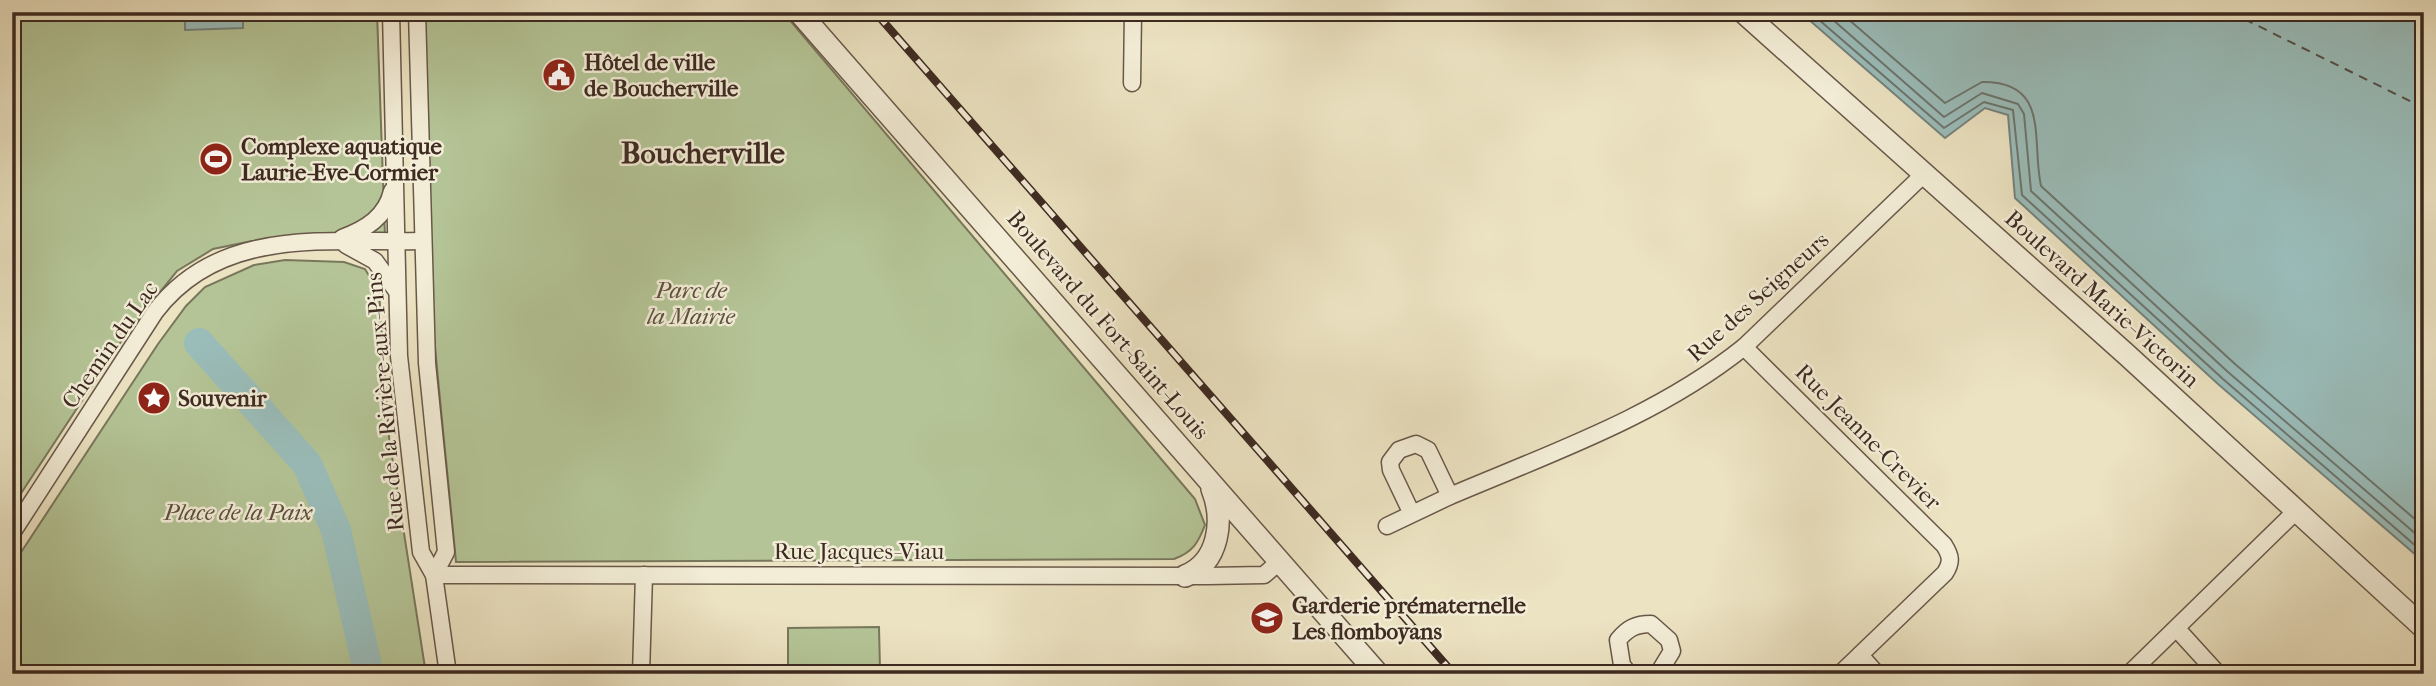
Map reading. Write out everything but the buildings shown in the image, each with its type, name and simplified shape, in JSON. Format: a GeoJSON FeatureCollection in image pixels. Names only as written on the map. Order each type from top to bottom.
{"type":"FeatureCollection","features":[{"type":"Feature","properties":{"kind":"street","name":"Rue de la Rivière-aux-Pins"},"geometry":{"type":"LineString","coordinates":[[391,12],[397,292],[406,438],[421,552],[434,575],[448,674]]}},
{"type":"Feature","properties":{"kind":"street","name":"Rue de la Rivière-aux-Pins"},"geometry":{"type":"LineString","coordinates":[[417,12],[427,363],[446,552],[434,575]]}},
{"type":"Feature","properties":{"kind":"street","name":"Boulevard du Fort-Saint-Louis"},"geometry":{"type":"LineString","coordinates":[[799,12],[1378,674]]}},
{"type":"Feature","properties":{"kind":"street"},"geometry":{"type":"LineString","coordinates":[[1132,83],[1133,12]]}},
{"type":"Feature","properties":{"kind":"street","name":"Boulevard Marie-Victorin"},"geometry":{"type":"LineString","coordinates":[[1743,12],[2424,628]]}},
{"type":"Feature","properties":{"kind":"street","name":"Rue des Seigneurs"},"geometry":{"type":"LineString","coordinates":[[1387,526],[1689,388],[1744,347],[1924,174]]}},
{"type":"Feature","properties":{"kind":"street","name":"Chemin du Lac"},"geometry":{"type":"LineString","coordinates":[[331,242],[369,226],[379,216],[390,197],[396,175]]}},
{"type":"Feature","properties":{"kind":"street","name":"Chemin du Lac"},"geometry":{"type":"LineString","coordinates":[[12,533],[155,312],[174,290],[216,261],[238,252],[278,243],[422,241]]}},
{"type":"Feature","properties":{"kind":"street","name":"Chemin du Lac"},"geometry":{"type":"LineString","coordinates":[[331,242],[365,253],[384,272],[397,292]]}},
{"type":"Feature","properties":{"kind":"street","name":"Rue Jeanne-Crevier"},"geometry":{"type":"LineString","coordinates":[[1744,347],[1944,545],[1950,555],[1950,565],[1860,655]]}},
{"type":"Feature","properties":{"kind":"street"},"geometry":{"type":"LineString","coordinates":[[1412,514],[1391,470],[1390,462],[1399,450],[1410,445],[1423,445],[1450,496]]}},
{"type":"Feature","properties":{"kind":"street"},"geometry":{"type":"LineString","coordinates":[[1185,576],[1203,565],[1219,527],[1220,509],[1209,480]]}},
{"type":"Feature","properties":{"kind":"street"},"geometry":{"type":"LineString","coordinates":[[2129,674],[2296,511]]}},
{"type":"Feature","properties":{"kind":"street","name":"Rue Jacques-Viau"},"geometry":{"type":"LineString","coordinates":[[434,575],[1264,575],[1280,561]]}},
{"type":"Feature","properties":{"kind":"street"},"geometry":{"type":"LineString","coordinates":[[641,674],[644,575]]}},
{"type":"Feature","properties":{"kind":"street"},"geometry":{"type":"LineString","coordinates":[[1629,674],[1618,651],[1618,640],[1626,631],[1639,624],[1651,624],[1669,640],[1672,651],[1658,674]]}},
{"type":"Feature","properties":{"kind":"street"},"geometry":{"type":"LineString","coordinates":[[2177,629],[2218,674]]}},
{"type":"Feature","properties":{"kind":"street"},"geometry":{"type":"LineString","coordinates":[[1840,674],[1860,655],[1877,674]]}},
{"type":"Feature","properties":{"kind":"green space"},"geometry":{"type":"Polygon","coordinates":[[[12,12],[377,12],[385,236],[252,241],[213,249],[177,271],[126,334],[12,507],[12,12]]]}},
{"type":"Feature","properties":{"kind":"green space","name":"Parc de la Mairie"},"geometry":{"type":"Polygon","coordinates":[[[419,12],[783,12],[1195,499],[1205,525],[1197,542],[1186,553],[1174,559],[456,562],[424,218],[419,12]]]}},
{"type":"Feature","properties":{"kind":"green space","name":"Place de la Paix"},"geometry":{"type":"Polygon","coordinates":[[[285,260],[344,262],[365,269],[379,292],[389,437],[426,674],[12,674],[12,566],[158,344],[186,306],[205,287],[254,265],[285,260]]]}},
{"type":"Feature","properties":{"kind":"green space"},"geometry":{"type":"Polygon","coordinates":[[[879,627],[880,669],[788,670],[788,628],[879,627]]]}},
{"type":"Feature","properties":{"kind":"water"},"geometry":{"type":"Polygon","coordinates":[[[185,12],[243,12],[243,28],[185,30],[185,12]]]}},
{"type":"Feature","properties":{"kind":"water"},"geometry":{"type":"Polygon","coordinates":[[[1800,12],[2424,12],[2424,562],[2218,384],[2015,198],[2008,115],[1985,108],[1945,138],[1800,12]]]}},
{"type":"Feature","properties":{"kind":"waterway"},"geometry":{"type":"LineString","coordinates":[[199,343],[307,464],[336,530],[369,674]]}},
{"type":"Feature","properties":{"kind":"ferry route"},"geometry":{"type":"LineString","coordinates":[[2230,12],[2424,108]]}},
{"type":"Feature","properties":{"kind":"railway"},"geometry":{"type":"LineString","coordinates":[[875,12],[1454,674]]}},
{"type":"Feature","properties":{"kind":"place","name":"Hôtel de ville de Boucherville"},"geometry":{"type":"Point","coordinates":[559,75]}},
{"type":"Feature","properties":{"kind":"place","name":"Complexe aquatique Laurie-Eve-Cormier"},"geometry":{"type":"Point","coordinates":[216,159]}},
{"type":"Feature","properties":{"kind":"place","name":"Souvenir"},"geometry":{"type":"Point","coordinates":[154,398]}},
{"type":"Feature","properties":{"kind":"place","name":"Garderie prématernelle Les flomboyans"},"geometry":{"type":"Point","coordinates":[1267,618]}},
{"type":"Feature","properties":{"kind":"district","name":"Boucherville"},"geometry":{"type":"Point","coordinates":[703,153]}}]}
